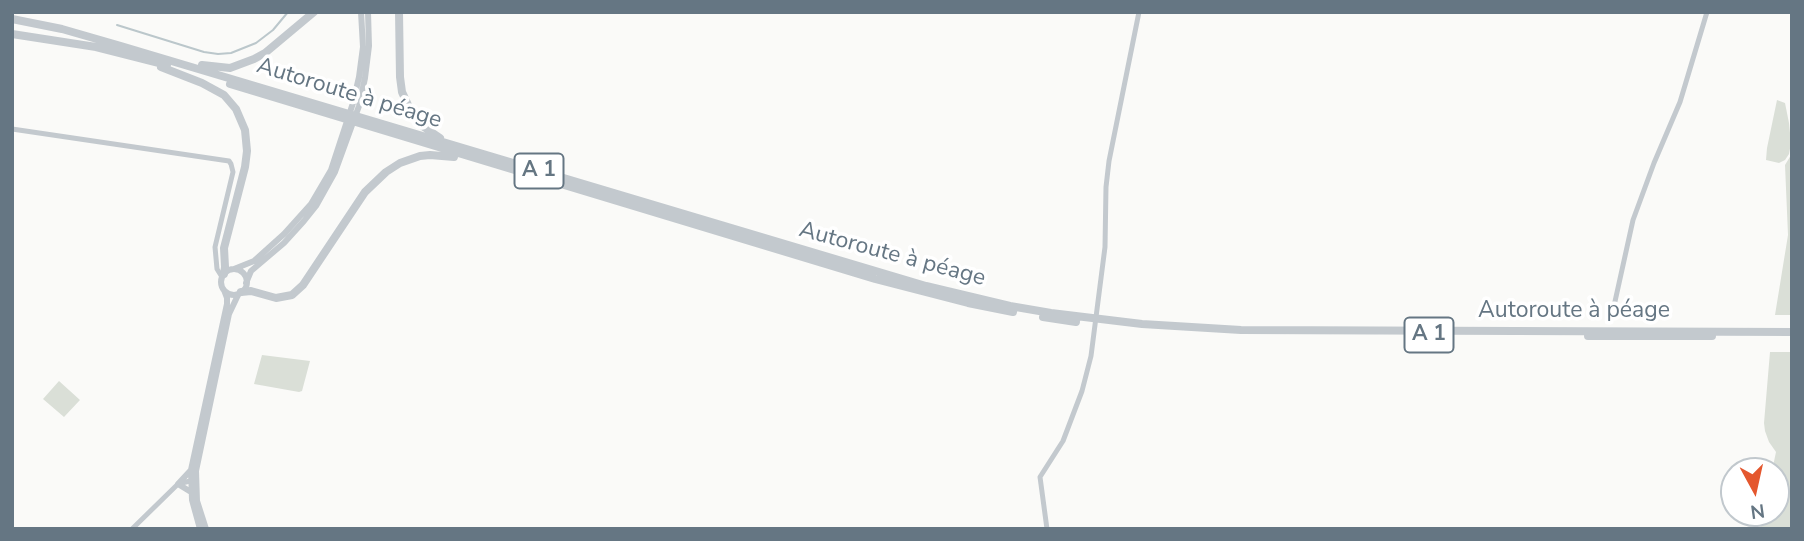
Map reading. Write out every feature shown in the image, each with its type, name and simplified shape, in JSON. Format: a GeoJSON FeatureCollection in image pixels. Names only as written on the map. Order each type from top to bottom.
{"type":"FeatureCollection","features":[{"type":"Feature","properties":{"kind":"highway"},"geometry":{"type":"LineString","coordinates":[[123,50],[210,67],[230,68],[242,65],[265,52],[314,12]]}},
{"type":"Feature","properties":{"kind":"highway"},"geometry":{"type":"LineString","coordinates":[[399,12],[400,77],[402,92],[410,110],[427,130],[475,152]]}},
{"type":"Feature","properties":{"kind":"highway","name":"Autoroute à péage"},"geometry":{"type":"LineString","coordinates":[[12,19],[62,29],[123,50],[926,286],[1010,306],[1105,320],[1241,330],[1792,334]]}},
{"type":"Feature","properties":{"kind":"highway","name":"A 1"},"geometry":{"type":"LineString","coordinates":[[12,34],[123,50],[484,162],[922,292],[1055,319],[1144,330],[1241,335],[1792,334]]}},
{"type":"Feature","properties":{"kind":"highway"},"geometry":{"type":"LineString","coordinates":[[123,50],[216,90],[229,100],[241,119],[247,139],[247,151],[238,199],[224,248],[223,275]]}},
{"type":"Feature","properties":{"kind":"highway"},"geometry":{"type":"LineString","coordinates":[[240,293],[251,291],[272,298],[295,293],[365,192],[400,163],[430,155],[484,162]]}},
{"type":"Feature","properties":{"kind":"main road"},"geometry":{"type":"LineString","coordinates":[[356,105],[362,54],[361,12]]}},
{"type":"Feature","properties":{"kind":"main road"},"geometry":{"type":"LineString","coordinates":[[200,529],[191,492],[229,314],[251,271],[284,243],[316,206],[335,172],[367,62],[368,12]]}},
{"type":"Feature","properties":{"kind":"main road"},"geometry":{"type":"LineString","coordinates":[[206,529],[198,508],[191,470],[226,307],[227,298],[221,284],[223,275],[254,261],[284,234],[311,204],[331,170],[348,128]]}},
{"type":"Feature","properties":{"kind":"main road"},"geometry":{"type":"LineString","coordinates":[[234,269],[243,274],[246,283]]}},
{"type":"Feature","properties":{"kind":"main road"},"geometry":{"type":"LineString","coordinates":[[224,290],[240,293]]}},
{"type":"Feature","properties":{"kind":"main road"},"geometry":{"type":"LineString","coordinates":[[191,470],[178,484],[191,492]]}},
{"type":"Feature","properties":{"kind":"street"},"geometry":{"type":"LineString","coordinates":[[1047,529],[1040,477],[1063,441],[1091,356],[1105,247],[1109,165],[1139,12]]}},
{"type":"Feature","properties":{"kind":"street"},"geometry":{"type":"LineString","coordinates":[[1612,315],[1633,220],[1680,102],[1707,12]]}},
{"type":"Feature","properties":{"kind":"street"},"geometry":{"type":"LineString","coordinates":[[12,130],[229,161],[232,180],[215,247],[218,269],[223,275]]}},
{"type":"Feature","properties":{"kind":"street"},"geometry":{"type":"LineString","coordinates":[[132,529],[178,484],[193,480]]}},
{"type":"Feature","properties":{"kind":"shaded area"},"geometry":{"type":"Polygon","coordinates":[[[1777,100],[1785,103],[1791,143],[1789,154],[1779,163],[1766,160],[1777,100]]]}},
{"type":"Feature","properties":{"kind":"shaded area"},"geometry":{"type":"Polygon","coordinates":[[[1792,150],[1792,315],[1775,315],[1788,235],[1785,165],[1792,150]]]}},
{"type":"Feature","properties":{"kind":"shaded area"},"geometry":{"type":"Polygon","coordinates":[[[1770,352],[1792,352],[1792,529],[1760,529],[1790,527],[1790,457],[1775,457],[1776,452],[1769,442],[1764,423],[1770,352]]]}},
{"type":"Feature","properties":{"kind":"shaded area"},"geometry":{"type":"Polygon","coordinates":[[[262,355],[310,361],[302,391],[254,384],[262,355]]]}},
{"type":"Feature","properties":{"kind":"shaded area"},"geometry":{"type":"Polygon","coordinates":[[[59,381],[80,400],[64,417],[43,399],[59,381]]]}},
{"type":"Feature","properties":{"kind":"waterway"},"geometry":{"type":"LineString","coordinates":[[117,25],[218,54],[231,53],[256,43],[273,30],[288,12]]}}]}
